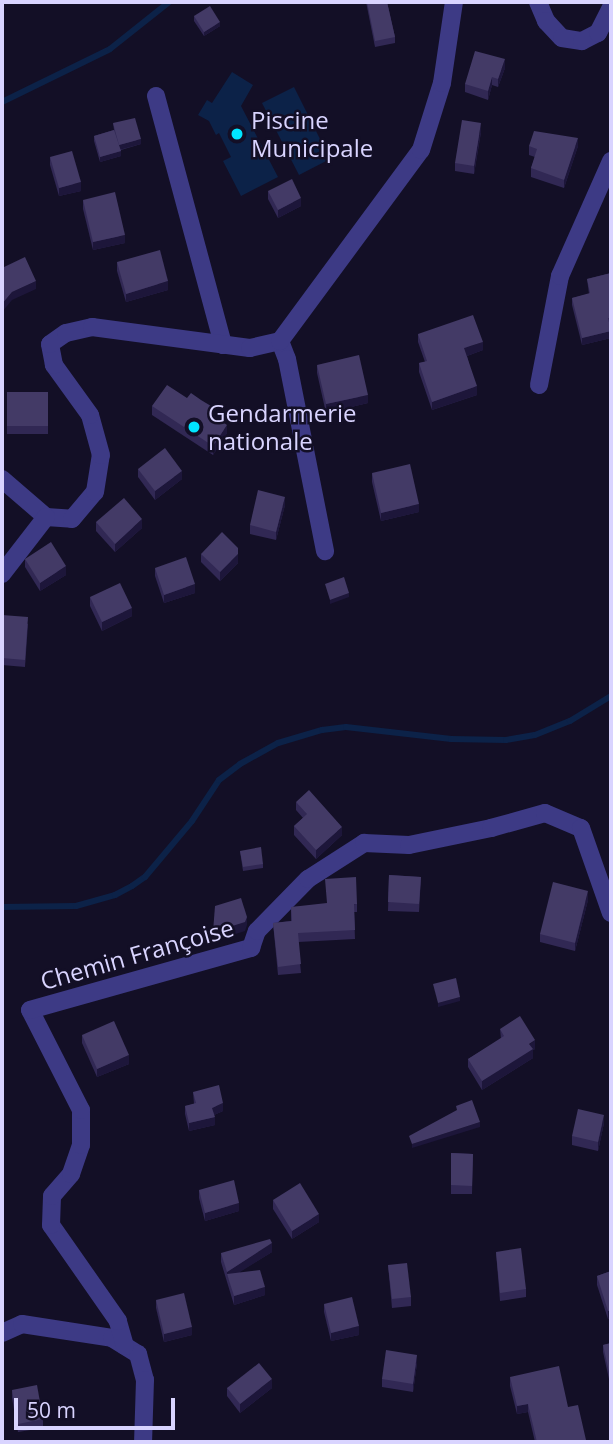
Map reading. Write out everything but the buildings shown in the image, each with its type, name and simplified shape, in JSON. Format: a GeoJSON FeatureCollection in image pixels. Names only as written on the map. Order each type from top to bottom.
{"type":"FeatureCollection","features":[{"type":"Feature","properties":{"kind":"street"},"geometry":{"type":"LineString","coordinates":[[2,479],[46,517],[72,519],[95,492],[102,455],[90,415],[54,365],[50,344],[66,333],[92,327],[250,348],[280,341],[421,150],[442,83],[454,2]]}},
{"type":"Feature","properties":{"kind":"street"},"geometry":{"type":"LineString","coordinates":[[538,2],[546,21],[562,38],[582,41],[598,33],[611,7]]}},
{"type":"Feature","properties":{"kind":"street"},"geometry":{"type":"LineString","coordinates":[[156,96],[223,345]]}},
{"type":"Feature","properties":{"kind":"street"},"geometry":{"type":"LineString","coordinates":[[539,385],[561,276],[611,161]]}},
{"type":"Feature","properties":{"kind":"street"},"geometry":{"type":"LineString","coordinates":[[280,341],[287,359],[325,551]]}},
{"type":"Feature","properties":{"kind":"street"},"geometry":{"type":"LineString","coordinates":[[2,574],[46,517]]}},
{"type":"Feature","properties":{"kind":"street","name":"Chemin Françoise"},"geometry":{"type":"LineString","coordinates":[[125,1346],[118,1321],[51,1225],[52,1196],[71,1174],[81,1145],[81,1110],[30,1010],[251,948],[257,930],[308,879],[364,843],[409,845],[491,828],[545,813],[581,828],[611,913]]}},
{"type":"Feature","properties":{"kind":"street"},"geometry":{"type":"LineString","coordinates":[[2,1333],[22,1324],[112,1338],[138,1354],[145,1380],[143,1442]]}},
{"type":"Feature","properties":{"kind":"water","name":"Piscine Municipale"},"geometry":{"type":"Polygon","coordinates":[[[232,72],[253,85],[241,106],[278,177],[241,196],[223,161],[231,157],[219,133],[216,135],[209,121],[198,115],[207,100],[212,103],[232,72]]]}},
{"type":"Feature","properties":{"kind":"water"},"geometry":{"type":"Polygon","coordinates":[[[294,87],[330,159],[299,175],[262,103],[294,87]]]}},
{"type":"Feature","properties":{"kind":"waterway"},"geometry":{"type":"LineString","coordinates":[[2,102],[110,49],[169,2]]}},
{"type":"Feature","properties":{"kind":"waterway"},"geometry":{"type":"LineString","coordinates":[[2,907],[76,906],[115,895],[132,886],[145,877],[192,821],[219,780],[240,764],[278,743],[322,730],[346,727],[451,739],[506,740],[535,735],[570,721],[611,696]]}},
{"type":"Feature","properties":{"kind":"place","name":"Piscine Municipale"},"geometry":{"type":"Point","coordinates":[237,134]}},
{"type":"Feature","properties":{"kind":"place","name":"Gendarmerie nationale"},"geometry":{"type":"Point","coordinates":[194,427]}}]}
